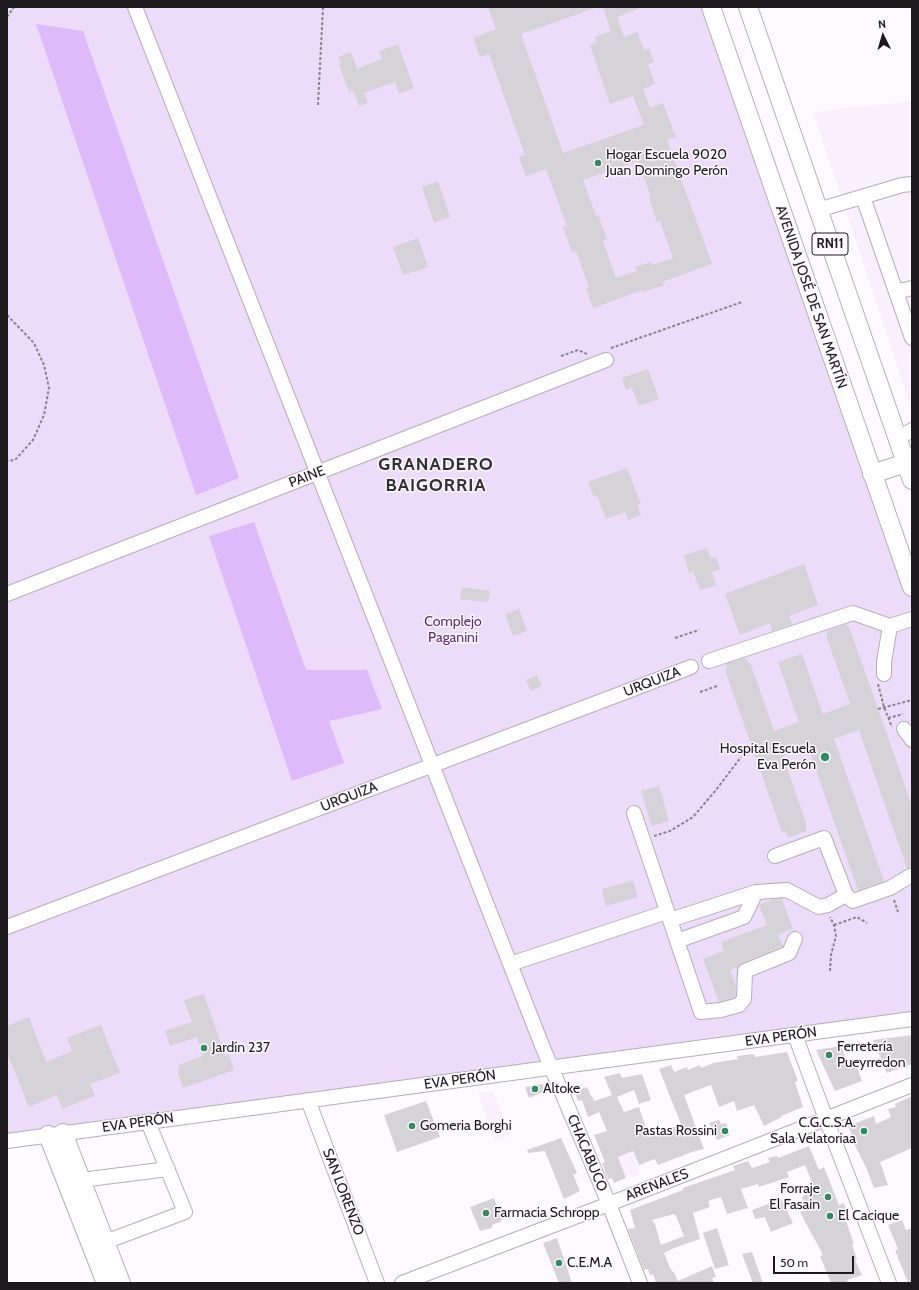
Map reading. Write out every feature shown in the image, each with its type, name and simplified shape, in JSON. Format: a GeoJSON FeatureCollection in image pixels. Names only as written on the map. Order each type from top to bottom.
{"type":"FeatureCollection","features":[{"type":"Feature","properties":{"kind":"main road","name":"AVENIDA JOSÉ DE SAN MARTÍN"},"geometry":{"type":"LineString","coordinates":[[711,7],[912,587]]}},
{"type":"Feature","properties":{"kind":"main road","name":"RN11"},"geometry":{"type":"LineString","coordinates":[[748,7],[818,210],[905,435],[906,463],[912,480]]}},
{"type":"Feature","properties":{"kind":"main road"},"geometry":{"type":"LineString","coordinates":[[872,474],[906,463]]}},
{"type":"Feature","properties":{"kind":"main road"},"geometry":{"type":"LineString","coordinates":[[56,1134],[81,1180],[121,1283]]}},
{"type":"Feature","properties":{"kind":"main road"},"geometry":{"type":"LineString","coordinates":[[56,1134],[106,1283]]}},
{"type":"Feature","properties":{"kind":"street","name":"CHACABUCO"},"geometry":{"type":"LineString","coordinates":[[135,7],[551,1068],[609,1204],[640,1283]]}},
{"type":"Feature","properties":{"kind":"street"},"geometry":{"type":"LineString","coordinates":[[818,210],[902,185],[912,184]]}},
{"type":"Feature","properties":{"kind":"street"},"geometry":{"type":"LineString","coordinates":[[863,197],[912,338]]}},
{"type":"Feature","properties":{"kind":"street"},"geometry":{"type":"LineString","coordinates":[[896,292],[912,288]]}},
{"type":"Feature","properties":{"kind":"street","name":"PAINE"},"geometry":{"type":"LineString","coordinates":[[7,594],[317,473],[608,354]]}},
{"type":"Feature","properties":{"kind":"street"},"geometry":{"type":"LineString","coordinates":[[709,660],[853,613],[890,626],[912,619]]}},
{"type":"Feature","properties":{"kind":"street"},"geometry":{"type":"LineString","coordinates":[[881,677],[890,626]]}},
{"type":"Feature","properties":{"kind":"street","name":"URQUIZA"},"geometry":{"type":"LineString","coordinates":[[7,927],[691,667]]}},
{"type":"Feature","properties":{"kind":"street"},"geometry":{"type":"LineString","coordinates":[[900,730],[912,740]]}},
{"type":"Feature","properties":{"kind":"street"},"geometry":{"type":"LineString","coordinates":[[634,813],[701,1012],[721,1010],[739,1005],[744,999],[745,971],[789,953],[795,939]]}},
{"type":"Feature","properties":{"kind":"street"},"geometry":{"type":"LineString","coordinates":[[775,856],[824,838],[846,895],[853,901],[890,888],[910,876]]}},
{"type":"Feature","properties":{"kind":"street"},"geometry":{"type":"LineString","coordinates":[[510,964],[669,916],[756,892],[787,890],[819,907],[824,907],[846,895]]}},
{"type":"Feature","properties":{"kind":"street"},"geometry":{"type":"LineString","coordinates":[[677,941],[744,917],[756,892]]}},
{"type":"Feature","properties":{"kind":"street","name":"EVA PERÓN"},"geometry":{"type":"LineString","coordinates":[[7,1141],[912,1019]]}},
{"type":"Feature","properties":{"kind":"street"},"geometry":{"type":"LineString","coordinates":[[795,1035],[889,1283]]}},
{"type":"Feature","properties":{"kind":"street","name":"ARENALES"},"geometry":{"type":"LineString","coordinates":[[402,1283],[609,1204],[912,1085]]}},
{"type":"Feature","properties":{"kind":"street","name":"SAN LORENZO"},"geometry":{"type":"LineString","coordinates":[[308,1100],[377,1283]]}},
{"type":"Feature","properties":{"kind":"street"},"geometry":{"type":"LineString","coordinates":[[105,1242],[185,1212],[148,1122]]}},
{"type":"Feature","properties":{"kind":"street"},"geometry":{"type":"LineString","coordinates":[[81,1180],[168,1169]]}},
{"type":"Feature","properties":{"kind":"path"},"geometry":{"type":"LineString","coordinates":[[7,17],[14,7]]}},
{"type":"Feature","properties":{"kind":"path"},"geometry":{"type":"LineString","coordinates":[[318,105],[323,7]]}},
{"type":"Feature","properties":{"kind":"path"},"geometry":{"type":"LineString","coordinates":[[608,354],[742,302]]}},
{"type":"Feature","properties":{"kind":"path"},"geometry":{"type":"LineString","coordinates":[[7,315],[34,343],[44,365],[49,388],[44,415],[33,440],[15,460],[7,462]]}},
{"type":"Feature","properties":{"kind":"path"},"geometry":{"type":"LineString","coordinates":[[560,356],[578,350],[586,354],[590,354]]}},
{"type":"Feature","properties":{"kind":"path"},"geometry":{"type":"LineString","coordinates":[[675,638],[698,630]]}},
{"type":"Feature","properties":{"kind":"path"},"geometry":{"type":"LineString","coordinates":[[881,677],[878,685],[884,707],[892,727],[900,730]]}},
{"type":"Feature","properties":{"kind":"path"},"geometry":{"type":"LineString","coordinates":[[700,692],[717,686]]}},
{"type":"Feature","properties":{"kind":"path"},"geometry":{"type":"LineString","coordinates":[[878,709],[912,700]]}},
{"type":"Feature","properties":{"kind":"path"},"geometry":{"type":"LineString","coordinates":[[888,718],[903,714]]}},
{"type":"Feature","properties":{"kind":"path"},"geometry":{"type":"LineString","coordinates":[[643,840],[670,831],[693,817],[741,757]]}},
{"type":"Feature","properties":{"kind":"path"},"geometry":{"type":"LineString","coordinates":[[824,907],[834,925],[836,936],[831,954],[830,971]]}},
{"type":"Feature","properties":{"kind":"path"},"geometry":{"type":"LineString","coordinates":[[834,925],[857,917],[867,924]]}},
{"type":"Feature","properties":{"kind":"shaded area"},"geometry":{"type":"Polygon","coordinates":[[[36,24],[83,31],[239,478],[196,495],[36,24]]]}},
{"type":"Feature","properties":{"kind":"shaded area"},"geometry":{"type":"Polygon","coordinates":[[[912,101],[912,411],[813,112],[912,101]]]}},
{"type":"Feature","properties":{"kind":"shaded area"},"geometry":{"type":"Polygon","coordinates":[[[254,522],[306,670],[367,670],[382,709],[329,721],[344,763],[292,781],[209,536],[254,522]]]}},
{"type":"Feature","properties":{"kind":"shaded area"},"geometry":{"type":"Polygon","coordinates":[[[493,1092],[511,1135],[495,1141],[478,1093],[493,1092]]]}},
{"type":"Feature","properties":{"kind":"shaded area"},"geometry":{"type":"Polygon","coordinates":[[[632,1151],[641,1174],[626,1178],[618,1156],[632,1151]]]}},
{"type":"Feature","properties":{"kind":"green space","name":"Complejo Paganini"},"geometry":{"type":"Polygon","coordinates":[[[7,7],[711,7],[912,587],[912,1019],[7,1141],[7,7]]]}},
{"type":"Feature","properties":{"kind":"building","name":"Hogar Escuela 9020 Juan Domingo Perón"},"geometry":{"type":"Polygon","coordinates":[[[488,7],[595,8],[521,34],[563,153],[644,125],[633,96],[610,104],[590,45],[597,42],[595,37],[611,31],[603,7],[640,7],[617,17],[624,37],[637,32],[644,50],[649,48],[654,62],[648,64],[655,84],[643,89],[650,108],[663,103],[676,137],[667,140],[712,264],[662,282],[664,285],[644,292],[643,290],[593,308],[586,288],[589,287],[576,251],[572,252],[563,227],[567,226],[546,169],[526,176],[519,157],[525,155],[489,54],[480,57],[473,38],[496,29],[488,7]],[[638,161],[583,180],[596,216],[598,215],[607,239],[603,241],[616,278],[637,271],[635,267],[651,262],[652,265],[673,258],[660,221],[657,222],[649,198],[651,197],[638,161]]]}},
{"type":"Feature","properties":{"kind":"building"},"geometry":{"type":"Polygon","coordinates":[[[398,44],[414,88],[399,94],[395,82],[364,93],[368,103],[359,106],[353,90],[349,92],[338,57],[351,52],[357,69],[382,59],[379,51],[398,44]]]}},
{"type":"Feature","properties":{"kind":"building"},"geometry":{"type":"Polygon","coordinates":[[[438,181],[450,217],[434,223],[422,187],[438,181]]]}},
{"type":"Feature","properties":{"kind":"building"},"geometry":{"type":"Polygon","coordinates":[[[418,238],[428,267],[403,275],[393,247],[418,238]]]}},
{"type":"Feature","properties":{"kind":"building"},"geometry":{"type":"Polygon","coordinates":[[[648,369],[659,399],[639,406],[632,388],[626,390],[622,378],[648,369]]]}},
{"type":"Feature","properties":{"kind":"building"},"geometry":{"type":"Polygon","coordinates":[[[627,468],[641,504],[637,505],[641,515],[628,520],[625,512],[606,519],[597,495],[594,497],[588,482],[627,468]]]}},
{"type":"Feature","properties":{"kind":"building"},"geometry":{"type":"Polygon","coordinates":[[[707,548],[711,558],[716,557],[720,569],[712,572],[716,585],[700,590],[693,571],[689,573],[684,555],[707,548]]]}},
{"type":"Feature","properties":{"kind":"building"},"geometry":{"type":"Polygon","coordinates":[[[804,564],[818,605],[789,616],[792,624],[772,631],[770,623],[740,635],[725,594],[804,564]]]}},
{"type":"Feature","properties":{"kind":"building"},"geometry":{"type":"Polygon","coordinates":[[[462,587],[490,591],[488,602],[460,599],[462,587]]]}},
{"type":"Feature","properties":{"kind":"building"},"geometry":{"type":"Polygon","coordinates":[[[519,609],[527,631],[513,636],[505,614],[519,609]]]}},
{"type":"Feature","properties":{"kind":"building","name":"Hospital Escuela Eva Perón"},"geometry":{"type":"Polygon","coordinates":[[[846,624],[850,629],[912,806],[912,868],[907,868],[859,730],[834,739],[884,881],[858,890],[808,747],[783,756],[806,823],[806,831],[788,838],[786,831],[782,832],[726,673],[726,664],[745,658],[751,665],[774,731],[799,722],[778,662],[802,654],[823,714],[850,704],[827,638],[827,631],[846,624]]]}},
{"type":"Feature","properties":{"kind":"building"},"geometry":{"type":"Polygon","coordinates":[[[537,675],[542,686],[531,691],[526,680],[537,675]]]}},
{"type":"Feature","properties":{"kind":"building"},"geometry":{"type":"Polygon","coordinates":[[[659,786],[669,821],[652,826],[641,791],[659,786]]]}},
{"type":"Feature","properties":{"kind":"building"},"geometry":{"type":"Polygon","coordinates":[[[633,881],[638,897],[606,906],[602,889],[633,881]]]}},
{"type":"Feature","properties":{"kind":"building"},"geometry":{"type":"Polygon","coordinates":[[[774,899],[782,899],[793,929],[778,934],[783,946],[742,963],[738,967],[730,970],[736,986],[736,995],[734,998],[719,1002],[703,959],[724,951],[721,942],[767,925],[759,905],[774,899]]]}},
{"type":"Feature","properties":{"kind":"building"},"geometry":{"type":"Polygon","coordinates":[[[204,994],[225,1056],[229,1055],[234,1070],[183,1088],[177,1070],[180,1069],[178,1065],[203,1056],[197,1037],[170,1046],[165,1031],[192,1022],[184,1000],[204,994]]]}},
{"type":"Feature","properties":{"kind":"building"},"geometry":{"type":"Polygon","coordinates":[[[29,1017],[46,1062],[72,1051],[67,1038],[101,1025],[120,1073],[90,1084],[95,1096],[62,1109],[57,1095],[29,1107],[7,1052],[7,1026],[29,1017]]]}},
{"type":"Feature","properties":{"kind":"building"},"geometry":{"type":"Polygon","coordinates":[[[912,1035],[912,1064],[887,1073],[873,1040],[912,1035]]]}},
{"type":"Feature","properties":{"kind":"building"},"geometry":{"type":"Polygon","coordinates":[[[841,1046],[848,1064],[855,1062],[862,1081],[835,1091],[816,1050],[841,1046]]]}},
{"type":"Feature","properties":{"kind":"building"},"geometry":{"type":"Polygon","coordinates":[[[787,1052],[798,1081],[795,1082],[803,1107],[781,1116],[782,1117],[764,1126],[754,1105],[737,1111],[734,1101],[719,1107],[711,1085],[684,1095],[704,1149],[658,1165],[655,1159],[639,1165],[633,1151],[618,1157],[626,1178],[614,1183],[612,1178],[608,1179],[602,1163],[605,1162],[594,1135],[607,1131],[599,1112],[588,1117],[582,1100],[578,1101],[574,1091],[587,1087],[594,1101],[612,1095],[604,1077],[620,1073],[622,1078],[642,1074],[651,1100],[639,1104],[634,1090],[617,1097],[624,1112],[639,1107],[649,1137],[681,1124],[659,1069],[671,1065],[674,1072],[687,1067],[688,1070],[700,1065],[701,1068],[713,1063],[738,1059],[737,1056],[754,1054],[755,1057],[787,1052]]]}},
{"type":"Feature","properties":{"kind":"building","name":"Altoke"},"geometry":{"type":"Polygon","coordinates":[[[543,1084],[545,1091],[529,1098],[525,1087],[543,1084]]]}},
{"type":"Feature","properties":{"kind":"building"},"geometry":{"type":"Polygon","coordinates":[[[912,1096],[912,1148],[880,1162],[888,1185],[874,1188],[866,1167],[851,1138],[853,1137],[848,1126],[874,1116],[876,1124],[891,1117],[888,1109],[896,1107],[895,1104],[912,1096]]]}},
{"type":"Feature","properties":{"kind":"building","name":"Gomeria Borghi"},"geometry":{"type":"Polygon","coordinates":[[[426,1101],[440,1137],[397,1152],[384,1115],[426,1101]]]}},
{"type":"Feature","properties":{"kind":"building"},"geometry":{"type":"Polygon","coordinates":[[[719,1120],[721,1124],[726,1123],[730,1135],[717,1140],[709,1123],[719,1120]]]}},
{"type":"Feature","properties":{"kind":"building"},"geometry":{"type":"Polygon","coordinates":[[[561,1138],[577,1173],[573,1175],[580,1191],[564,1199],[545,1151],[528,1153],[527,1150],[561,1138]]]}},
{"type":"Feature","properties":{"kind":"building"},"geometry":{"type":"Polygon","coordinates":[[[809,1146],[819,1170],[824,1167],[839,1205],[844,1203],[848,1217],[845,1218],[854,1244],[852,1245],[857,1259],[855,1260],[862,1275],[847,1280],[848,1283],[831,1283],[820,1256],[823,1255],[800,1212],[807,1210],[802,1197],[815,1190],[805,1165],[787,1172],[789,1177],[759,1187],[758,1184],[741,1189],[748,1208],[727,1214],[721,1197],[708,1201],[710,1207],[693,1213],[700,1239],[664,1253],[670,1268],[678,1281],[712,1266],[716,1277],[712,1278],[714,1283],[656,1283],[653,1274],[650,1275],[648,1269],[644,1270],[628,1229],[635,1228],[630,1210],[683,1190],[683,1188],[735,1170],[733,1166],[748,1161],[752,1168],[770,1162],[768,1158],[777,1156],[778,1158],[809,1146]],[[674,1214],[652,1220],[655,1224],[661,1245],[684,1236],[674,1214]]]}},
{"type":"Feature","properties":{"kind":"building","name":"Farmacia Schropp"},"geometry":{"type":"Polygon","coordinates":[[[494,1198],[502,1221],[492,1225],[492,1228],[480,1231],[470,1207],[494,1198]]]}},
{"type":"Feature","properties":{"kind":"building"},"geometry":{"type":"Polygon","coordinates":[[[781,1199],[793,1223],[771,1232],[765,1217],[755,1219],[752,1210],[781,1199]]]}},
{"type":"Feature","properties":{"kind":"building"},"geometry":{"type":"Polygon","coordinates":[[[902,1220],[906,1230],[912,1228],[912,1283],[908,1283],[895,1250],[898,1249],[888,1225],[902,1220]]]}},
{"type":"Feature","properties":{"kind":"building"},"geometry":{"type":"Polygon","coordinates":[[[717,1228],[729,1265],[715,1269],[703,1233],[717,1228]]]}},
{"type":"Feature","properties":{"kind":"building","name":"C.E.M.A"},"geometry":{"type":"Polygon","coordinates":[[[557,1238],[572,1283],[559,1283],[543,1243],[557,1238]]]}},
{"type":"Feature","properties":{"kind":"building"},"geometry":{"type":"Polygon","coordinates":[[[752,1252],[763,1283],[753,1283],[742,1254],[752,1252]]]}},
{"type":"Feature","properties":{"kind":"place","name":"Hogar Escuela 9020 Juan Domingo Perón"},"geometry":{"type":"Point","coordinates":[598,163]}},
{"type":"Feature","properties":{"kind":"place","name":"Hospital Escuela Eva Perón"},"geometry":{"type":"Point","coordinates":[825,757]}},
{"type":"Feature","properties":{"kind":"place","name":"Jardín 237"},"geometry":{"type":"Point","coordinates":[204,1048]}},
{"type":"Feature","properties":{"kind":"place","name":"Ferretería Pueyrredon"},"geometry":{"type":"Point","coordinates":[829,1055]}},
{"type":"Feature","properties":{"kind":"place","name":"Altoke"},"geometry":{"type":"Point","coordinates":[535,1089]}},
{"type":"Feature","properties":{"kind":"place","name":"Gomeria Borghi"},"geometry":{"type":"Point","coordinates":[412,1126]}},
{"type":"Feature","properties":{"kind":"place","name":"Pastas Rossini"},"geometry":{"type":"Point","coordinates":[725,1131]}},
{"type":"Feature","properties":{"kind":"place","name":"C.G.C.S.A. Sala Velatoriaa"},"geometry":{"type":"Point","coordinates":[864,1131]}},
{"type":"Feature","properties":{"kind":"place","name":"Forraje El Fasain"},"geometry":{"type":"Point","coordinates":[828,1197]}},
{"type":"Feature","properties":{"kind":"place","name":"Farmacia Schropp"},"geometry":{"type":"Point","coordinates":[486,1213]}},
{"type":"Feature","properties":{"kind":"place","name":"El Cacique"},"geometry":{"type":"Point","coordinates":[830,1216]}},
{"type":"Feature","properties":{"kind":"place","name":"C.E.M.A"},"geometry":{"type":"Point","coordinates":[559,1263]}},
{"type":"Feature","properties":{"kind":"district","name":"GRANADERO BAIGORRIA"},"geometry":{"type":"Point","coordinates":[436,475]}}]}
